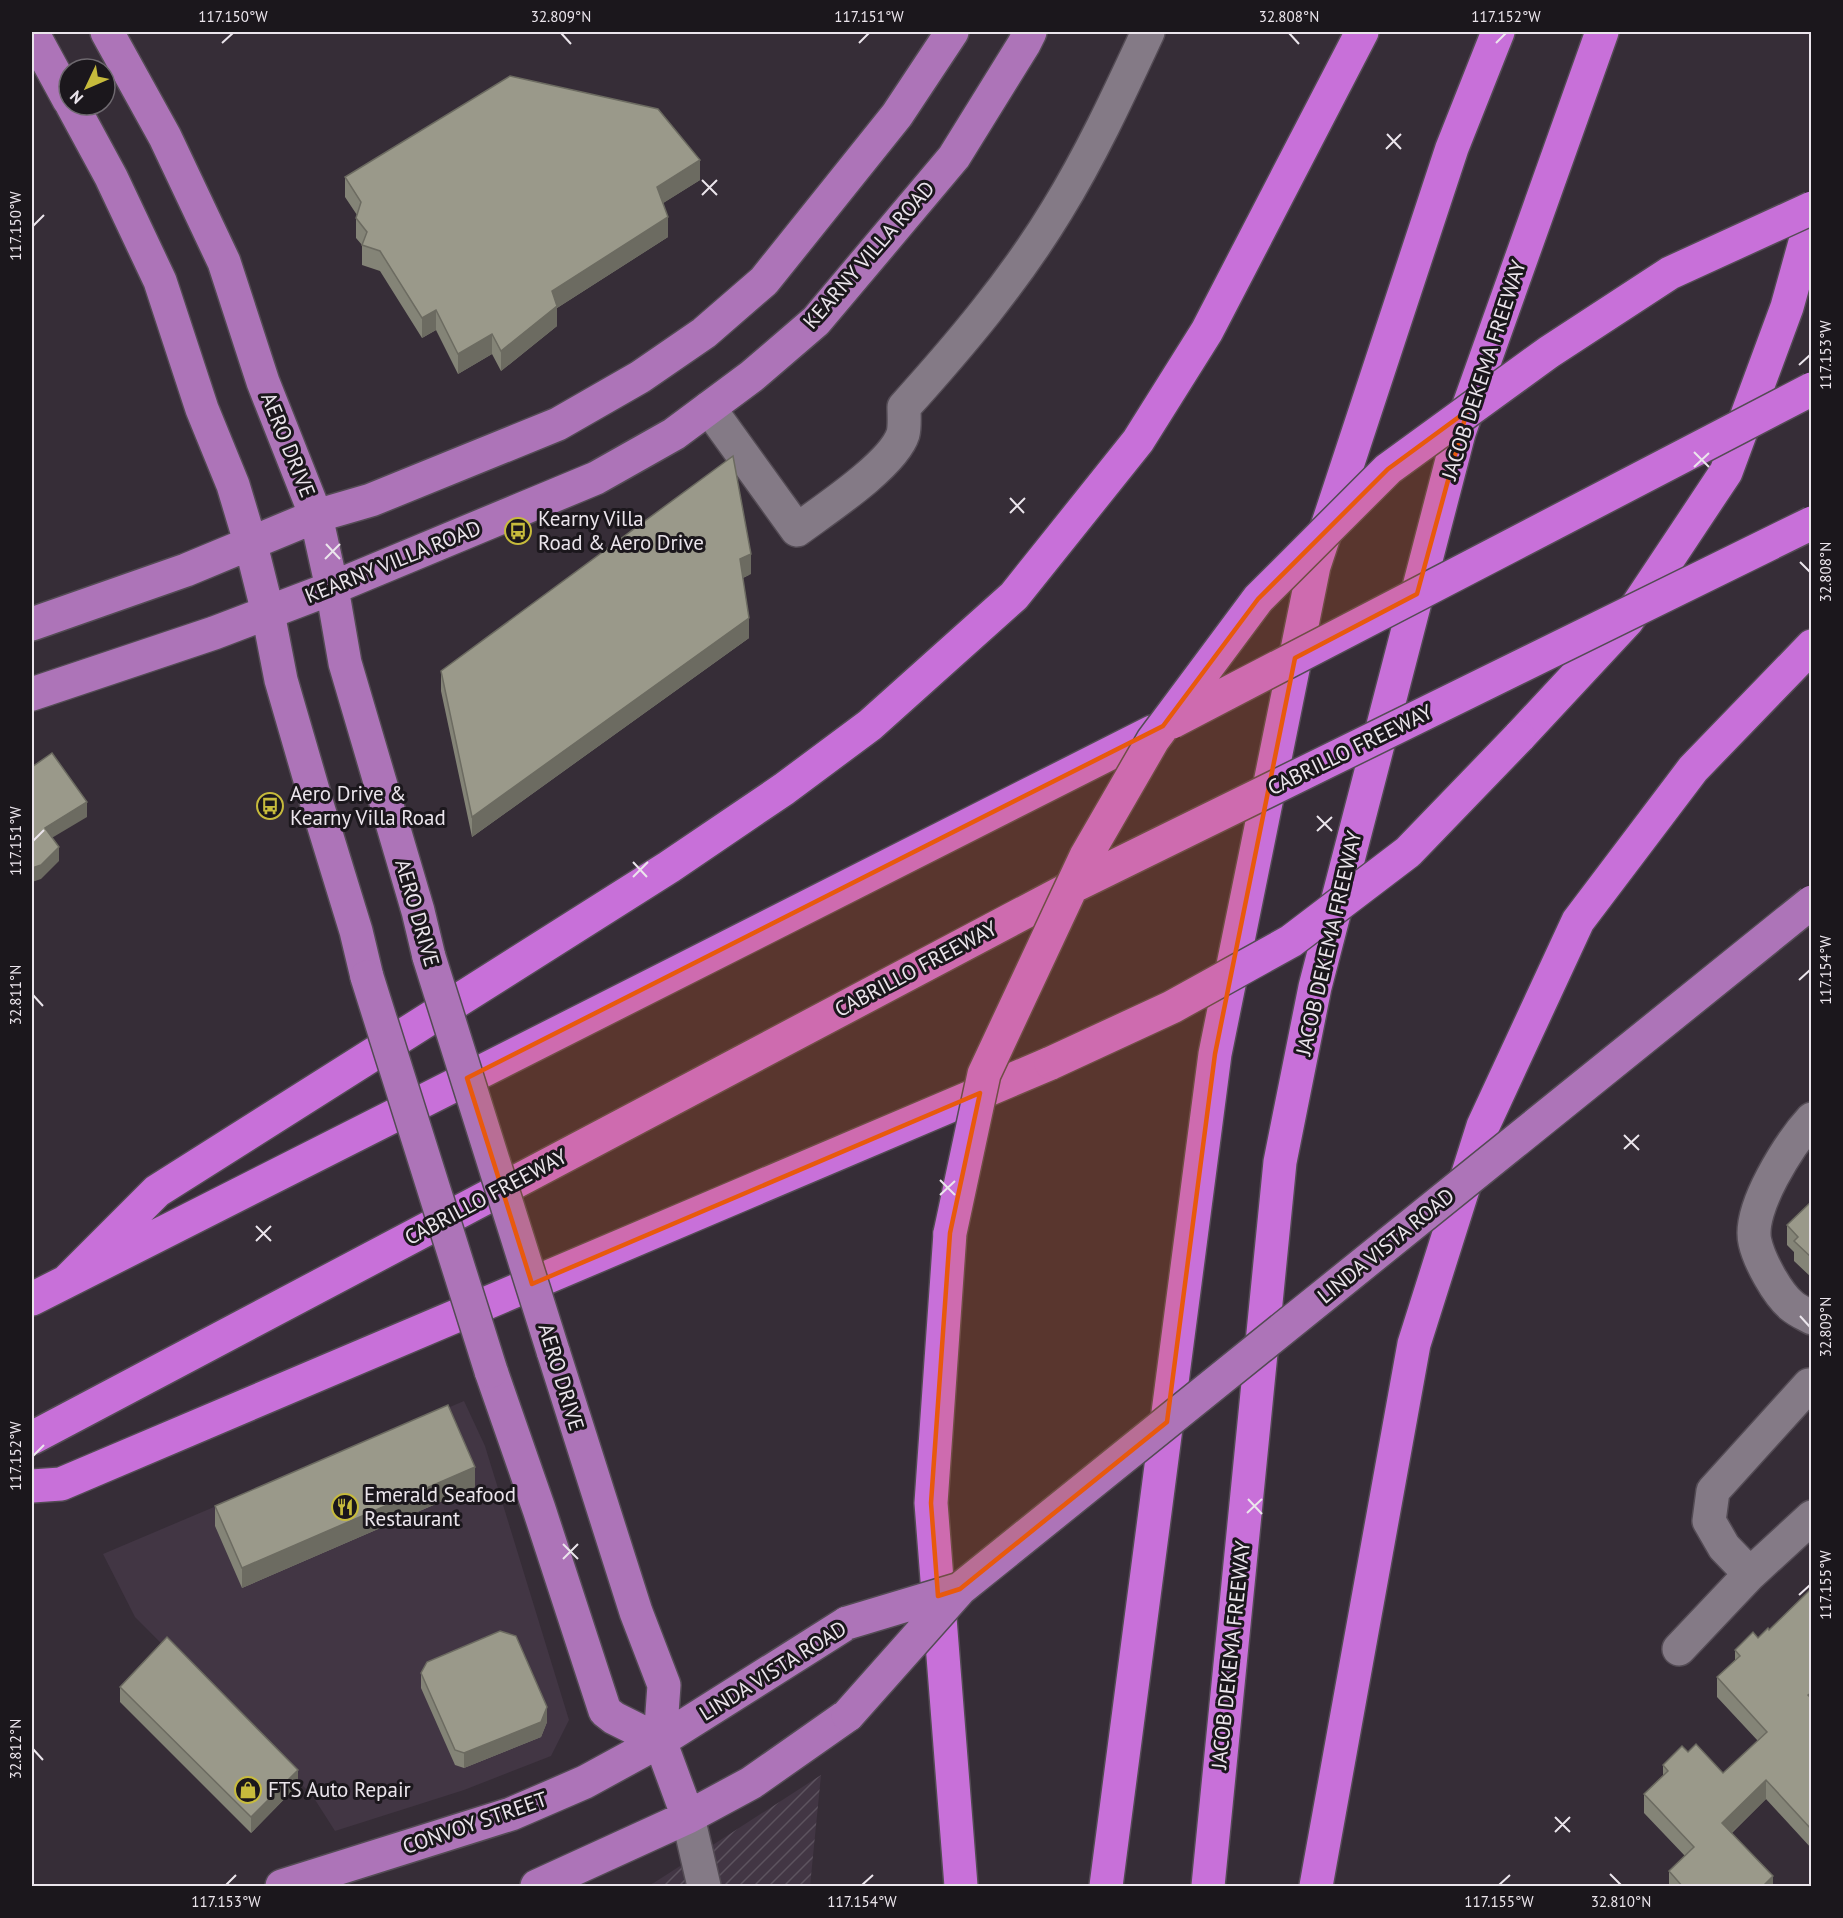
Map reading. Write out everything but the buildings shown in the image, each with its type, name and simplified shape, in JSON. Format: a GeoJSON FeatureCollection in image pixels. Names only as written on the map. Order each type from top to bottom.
{"type":"FeatureCollection","features":[{"type":"Feature","properties":{"kind":"highway"},"geometry":{"type":"LineString","coordinates":[[67,1281],[157,1191],[669,867],[784,789],[870,725],[1014,596],[1138,441],[1207,331],[1362,32]]}},
{"type":"Feature","properties":{"kind":"highway"},"geometry":{"type":"LineString","coordinates":[[1106,1887],[1215,1054],[1314,566],[1452,148],[1498,32]]}},
{"type":"Feature","properties":{"kind":"highway","name":"JACOB DEKEMA FREEWAY"},"geometry":{"type":"LineString","coordinates":[[1208,1887],[1280,1162],[1315,987],[1459,433],[1602,32]]}},
{"type":"Feature","properties":{"kind":"highway"},"geometry":{"type":"LineString","coordinates":[[961,1887],[931,1503],[950,1233],[984,1074],[1086,856],[1153,740],[1258,599],[1388,469],[1549,351],[1670,273],[1812,208]]}},
{"type":"Feature","properties":{"kind":"highway"},"geometry":{"type":"LineString","coordinates":[[32,1486],[61,1484],[1051,1063],[1173,1007],[1292,940],[1407,852],[1628,621],[1725,472],[1787,307],[1812,217]]}},
{"type":"Feature","properties":{"kind":"highway"},"geometry":{"type":"LineString","coordinates":[[32,1299],[1152,732],[1812,389]]}},
{"type":"Feature","properties":{"kind":"highway","name":"CABRILLO FREEWAY"},"geometry":{"type":"LineString","coordinates":[[32,1438],[1078,884],[1812,523]]}},
{"type":"Feature","properties":{"kind":"highway"},"geometry":{"type":"LineString","coordinates":[[1316,1887],[1414,1344],[1483,1126],[1578,921],[1693,770],[1812,646]]}},
{"type":"Feature","properties":{"kind":"main road"},"geometry":{"type":"LineString","coordinates":[[32,32],[57,78]]}},
{"type":"Feature","properties":{"kind":"main road","name":"AERO DRIVE"},"geometry":{"type":"LineString","coordinates":[[106,32],[165,137],[224,262],[263,382],[316,516],[345,663],[429,957],[636,1612],[664,1685],[660,1741],[688,1817]]}},
{"type":"Feature","properties":{"kind":"main road"},"geometry":{"type":"LineString","coordinates":[[32,624],[186,570],[316,516],[371,500],[558,424],[640,377],[704,333],[764,281],[897,115],[952,32]]}},
{"type":"Feature","properties":{"kind":"main road","name":"KEARNY VILLA ROAD"},"geometry":{"type":"LineString","coordinates":[[32,694],[203,637],[332,588],[596,478],[674,434],[752,376],[816,321],[954,157],[1030,32]]}},
{"type":"Feature","properties":{"kind":"main road"},"geometry":{"type":"LineString","coordinates":[[78,117],[111,177],[160,281],[202,409],[233,485],[251,544],[268,613],[281,680],[316,804],[356,931],[367,977],[490,1371],[539,1509],[605,1712],[660,1741]]}},
{"type":"Feature","properties":{"kind":"main road","name":"LINDA VISTA ROAD"},"geometry":{"type":"LineString","coordinates":[[688,1817],[751,1783],[848,1715],[960,1590],[1812,902]]}},
{"type":"Feature","properties":{"kind":"main road","name":"LINDA VISTA ROAD"},"geometry":{"type":"LineString","coordinates":[[660,1741],[848,1623],[960,1590]]}},
{"type":"Feature","properties":{"kind":"main road","name":"CONVOY STREET"},"geometry":{"type":"LineString","coordinates":[[282,1887],[511,1814],[590,1779],[660,1741]]}},
{"type":"Feature","properties":{"kind":"main road"},"geometry":{"type":"LineString","coordinates":[[537,1887],[688,1817]]}},
{"type":"Feature","properties":{"kind":"street"},"geometry":{"type":"LineString","coordinates":[[709,408],[797,530],[881,466],[900,442],[904,432],[904,407],[952,353],[1008,283],[1057,211],[1095,144],[1148,32]]}},
{"type":"Feature","properties":{"kind":"street"},"geometry":{"type":"LineString","coordinates":[[1812,1119],[1776,1166],[1756,1214],[1754,1241],[1779,1291],[1791,1305],[1812,1318]]}},
{"type":"Feature","properties":{"kind":"street"},"geometry":{"type":"LineString","coordinates":[[1750,1574],[1724,1546],[1709,1521],[1713,1491],[1809,1385],[1812,1388]]}},
{"type":"Feature","properties":{"kind":"street"},"geometry":{"type":"LineString","coordinates":[[1679,1649],[1750,1574],[1812,1517]]}},
{"type":"Feature","properties":{"kind":"street"},"geometry":{"type":"LineString","coordinates":[[688,1817],[704,1887]]}},
{"type":"Feature","properties":{"kind":"highlighted area"},"geometry":{"type":"Polygon","coordinates":[[[1467,411],[1417,594],[1295,658],[1215,1054],[1167,1422],[960,1589],[938,1596],[931,1503],[950,1233],[980,1093],[532,1284],[467,1078],[1163,726],[1258,599],[1388,469],[1467,411]]]}},
{"type":"Feature","properties":{"kind":"shaded area"},"geometry":{"type":"Polygon","coordinates":[[[464,1401],[485,1446],[569,1720],[551,1756],[464,1790],[335,1831],[312,1795],[135,1617],[103,1554],[464,1401]]]}},
{"type":"Feature","properties":{"kind":"shaded area"},"geometry":{"type":"Polygon","coordinates":[[[821,1775],[810,1886],[649,1886],[705,1850],[821,1775]]]}},
{"type":"Feature","properties":{"kind":"place","name":"Kearny Villa Road & Aero Drive"},"geometry":{"type":"Point","coordinates":[518,531]}},
{"type":"Feature","properties":{"kind":"place","name":"Aero Drive & Kearny Villa Road"},"geometry":{"type":"Point","coordinates":[270,806]}},
{"type":"Feature","properties":{"kind":"place","name":"Emerald Seafood Restaurant"},"geometry":{"type":"Point","coordinates":[345,1507]}},
{"type":"Feature","properties":{"kind":"place","name":"FTS Auto Repair"},"geometry":{"type":"Point","coordinates":[248,1790]}}]}
